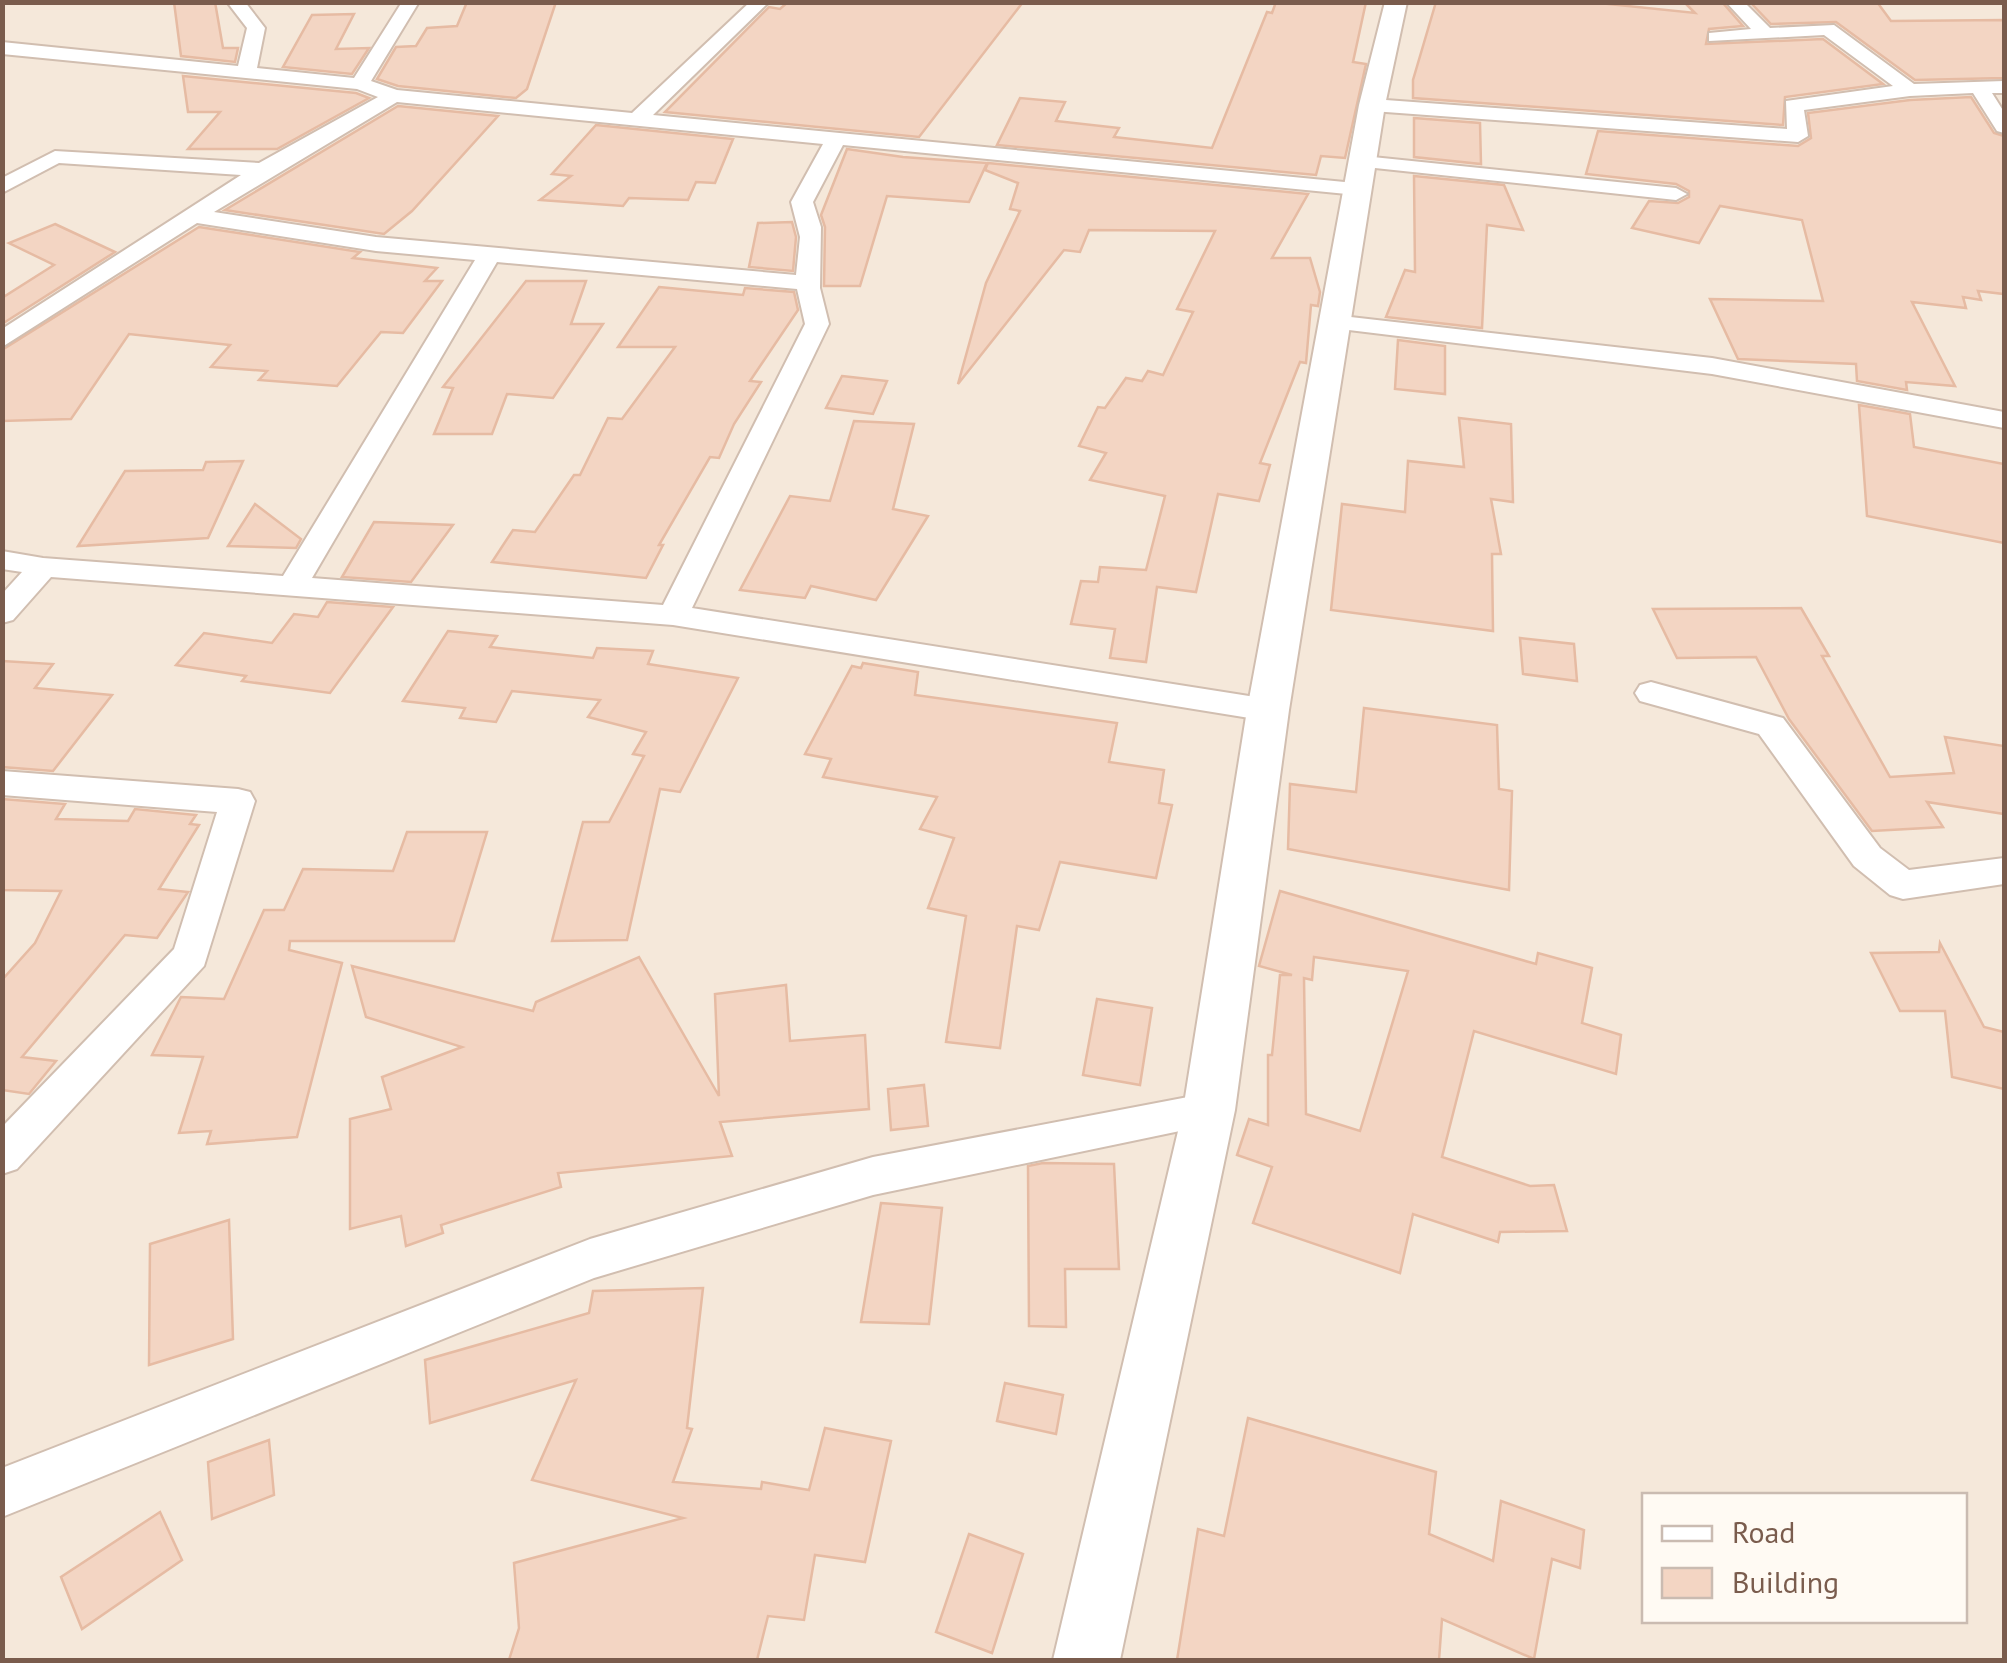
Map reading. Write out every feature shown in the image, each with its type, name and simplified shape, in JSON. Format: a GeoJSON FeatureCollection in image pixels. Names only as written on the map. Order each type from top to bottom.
{"type":"FeatureCollection","features":[{"type":"Feature","properties":{"kind":"street"},"geometry":{"type":"LineString","coordinates":[[235,2],[256,28],[246,74]]}},
{"type":"Feature","properties":{"kind":"street"},"geometry":{"type":"LineString","coordinates":[[360,84],[411,2]]}},
{"type":"Feature","properties":{"kind":"street"},"geometry":{"type":"LineString","coordinates":[[636,120],[761,2]]}},
{"type":"Feature","properties":{"kind":"street"},"geometry":{"type":"LineString","coordinates":[[1086,1660],[1210,1110],[1268,710],[1333,322],[1372,105],[1396,2]]}},
{"type":"Feature","properties":{"kind":"street"},"geometry":{"type":"LineString","coordinates":[[1734,2],[1766,34]]}},
{"type":"Feature","properties":{"kind":"street"},"geometry":{"type":"LineString","coordinates":[[1715,37],[1828,29],[1910,90]]}},
{"type":"Feature","properties":{"kind":"street"},"geometry":{"type":"LineString","coordinates":[[2,48],[360,84],[394,96],[636,120],[1360,176],[1676,194]]}},
{"type":"Feature","properties":{"kind":"street"},"geometry":{"type":"LineString","coordinates":[[1979,87],[2004,126]]}},
{"type":"Feature","properties":{"kind":"street"},"geometry":{"type":"LineString","coordinates":[[1372,105],[1798,136],[1794,104],[1910,90],[2004,87]]}},
{"type":"Feature","properties":{"kind":"street"},"geometry":{"type":"LineString","coordinates":[[2,340],[263,170],[394,96]]}},
{"type":"Feature","properties":{"kind":"street"},"geometry":{"type":"LineString","coordinates":[[673,615],[817,324],[808,283],[814,246],[802,202],[837,137]]}},
{"type":"Feature","properties":{"kind":"street"},"geometry":{"type":"LineString","coordinates":[[2,187],[54,157],[263,170]]}},
{"type":"Feature","properties":{"kind":"street"},"geometry":{"type":"LineString","coordinates":[[192,215],[376,244],[808,283]]}},
{"type":"Feature","properties":{"kind":"street"},"geometry":{"type":"LineString","coordinates":[[292,586],[489,256]]}},
{"type":"Feature","properties":{"kind":"street"},"geometry":{"type":"LineString","coordinates":[[1333,322],[1712,366],[2004,420]]}},
{"type":"Feature","properties":{"kind":"street"},"geometry":{"type":"LineString","coordinates":[[2,560],[673,615],[1268,710]]}},
{"type":"Feature","properties":{"kind":"street"},"geometry":{"type":"LineString","coordinates":[[2,614],[43,566]]}},
{"type":"Feature","properties":{"kind":"street"},"geometry":{"type":"LineString","coordinates":[[1651,692],[1771,726],[1867,857],[1903,886],[2004,871]]}},
{"type":"Feature","properties":{"kind":"street"},"geometry":{"type":"LineString","coordinates":[[2,783],[238,801],[190,956],[2,1156]]}},
{"type":"Feature","properties":{"kind":"street"},"geometry":{"type":"LineString","coordinates":[[2,1493],[590,1259],[873,1176],[1210,1110]]}},
{"type":"Feature","properties":{"kind":"shaded area"},"geometry":{"type":"Polygon","coordinates":[[[3,3],[2004,3],[2004,1660],[3,1660],[3,3]]]}},
{"type":"Feature","properties":{"kind":"building"},"geometry":{"type":"Polygon","coordinates":[[[174,2],[215,2],[223,48],[238,48],[235,62],[181,56],[174,2]]]}},
{"type":"Feature","properties":{"kind":"building"},"geometry":{"type":"Polygon","coordinates":[[[467,2],[556,2],[527,89],[516,98],[398,86],[377,79],[396,47],[416,46],[427,28],[457,26],[467,2]]]}},
{"type":"Feature","properties":{"kind":"building"},"geometry":{"type":"Polygon","coordinates":[[[788,2],[1023,2],[919,137],[665,112],[769,7],[780,9],[788,2]]]}},
{"type":"Feature","properties":{"kind":"building"},"geometry":{"type":"Polygon","coordinates":[[[1276,2],[1366,2],[1353,62],[1366,64],[1345,158],[1321,156],[1316,175],[997,145],[1020,98],[1065,102],[1056,121],[1119,128],[1114,137],[1212,148],[1267,12],[1272,13],[1276,2]]]}},
{"type":"Feature","properties":{"kind":"building"},"geometry":{"type":"Polygon","coordinates":[[[1436,2],[1589,2],[1695,13],[1684,2],[1722,2],[1743,26],[1709,29],[1706,44],[1823,39],[1883,84],[1785,97],[1783,125],[1413,98],[1413,80],[1436,2]]]}},
{"type":"Feature","properties":{"kind":"building"},"geometry":{"type":"Polygon","coordinates":[[[1750,2],[1877,2],[1891,21],[2004,20],[2004,78],[1915,80],[1836,22],[1771,24],[1750,2]]]}},
{"type":"Feature","properties":{"kind":"building"},"geometry":{"type":"Polygon","coordinates":[[[354,14],[336,49],[369,48],[352,74],[283,67],[312,15],[354,14]]]}},
{"type":"Feature","properties":{"kind":"building"},"geometry":{"type":"Polygon","coordinates":[[[183,76],[356,93],[369,98],[277,149],[188,149],[220,112],[188,112],[183,76]]]}},
{"type":"Feature","properties":{"kind":"building"},"geometry":{"type":"Polygon","coordinates":[[[1971,97],[1994,133],[2004,136],[2004,294],[1978,291],[1981,300],[1963,297],[1966,308],[1912,302],[1955,386],[1906,382],[1907,390],[1857,381],[1856,364],[1738,359],[1710,299],[1823,301],[1802,220],[1720,206],[1699,243],[1632,228],[1649,201],[1678,203],[1689,197],[1689,191],[1676,184],[1586,174],[1598,131],[1798,146],[1811,138],[1808,113],[1971,97]]]}},
{"type":"Feature","properties":{"kind":"building"},"geometry":{"type":"Polygon","coordinates":[[[398,106],[498,116],[412,211],[384,234],[225,210],[398,106]]]}},
{"type":"Feature","properties":{"kind":"building"},"geometry":{"type":"Polygon","coordinates":[[[1414,118],[1480,123],[1481,164],[1414,157],[1414,118]]]}},
{"type":"Feature","properties":{"kind":"building"},"geometry":{"type":"Polygon","coordinates":[[[596,125],[733,139],[715,183],[696,182],[688,200],[629,198],[623,206],[540,200],[571,176],[552,174],[596,125]]]}},
{"type":"Feature","properties":{"kind":"building"},"geometry":{"type":"Polygon","coordinates":[[[847,149],[987,163],[969,202],[887,196],[860,286],[824,286],[825,227],[821,215],[847,149]]]}},
{"type":"Feature","properties":{"kind":"building"},"geometry":{"type":"Polygon","coordinates":[[[988,163],[1308,194],[1272,258],[1310,258],[1320,292],[1318,306],[1311,305],[1306,363],[1300,362],[1260,463],[1270,465],[1259,501],[1218,494],[1196,592],[1157,587],[1146,662],[1110,658],[1115,629],[1071,624],[1081,581],[1098,582],[1100,567],[1146,570],[1165,496],[1090,480],[1106,453],[1079,446],[1098,407],[1105,408],[1126,378],[1142,381],[1148,371],[1163,375],[1193,312],[1177,309],[1215,231],[1089,230],[1080,252],[1064,250],[958,384],[986,283],[1020,211],[1010,209],[1018,183],[985,170],[988,163]]]}},
{"type":"Feature","properties":{"kind":"building"},"geometry":{"type":"Polygon","coordinates":[[[1414,176],[1504,185],[1523,230],[1487,225],[1482,328],[1386,317],[1405,270],[1415,272],[1414,176]]]}},
{"type":"Feature","properties":{"kind":"building"},"geometry":{"type":"Polygon","coordinates":[[[792,222],[796,237],[793,271],[749,267],[758,223],[792,222]]]}},
{"type":"Feature","properties":{"kind":"building"},"geometry":{"type":"Polygon","coordinates":[[[55,224],[115,252],[2,324],[2,298],[54,265],[9,243],[55,224]]]}},
{"type":"Feature","properties":{"kind":"building"},"geometry":{"type":"Polygon","coordinates":[[[199,227],[360,252],[353,258],[437,268],[425,281],[442,281],[403,333],[381,332],[337,386],[259,380],[267,371],[211,367],[230,345],[129,334],[71,419],[2,421],[2,350],[199,227]]]}},
{"type":"Feature","properties":{"kind":"building"},"geometry":{"type":"Polygon","coordinates":[[[526,281],[586,281],[571,324],[603,324],[553,398],[507,394],[492,434],[434,434],[453,388],[443,387],[526,281]]]}},
{"type":"Feature","properties":{"kind":"building"},"geometry":{"type":"Polygon","coordinates":[[[659,287],[743,295],[745,288],[794,292],[798,310],[750,381],[761,382],[734,424],[719,458],[710,457],[659,545],[663,545],[646,578],[492,562],[513,530],[535,532],[574,475],[580,475],[608,418],[622,419],[675,347],[618,347],[659,287]]]}},
{"type":"Feature","properties":{"kind":"building"},"geometry":{"type":"Polygon","coordinates":[[[1398,340],[1445,346],[1445,394],[1395,389],[1398,340]]]}},
{"type":"Feature","properties":{"kind":"building"},"geometry":{"type":"Polygon","coordinates":[[[842,376],[887,381],[873,414],[826,408],[842,376]]]}},
{"type":"Feature","properties":{"kind":"building"},"geometry":{"type":"Polygon","coordinates":[[[1859,405],[1910,414],[1914,447],[2004,464],[2004,543],[1867,516],[1859,405]]]}},
{"type":"Feature","properties":{"kind":"building"},"geometry":{"type":"Polygon","coordinates":[[[1459,418],[1511,424],[1513,502],[1491,499],[1501,554],[1492,554],[1493,631],[1331,610],[1342,504],[1405,512],[1408,461],[1464,467],[1459,418]]]}},
{"type":"Feature","properties":{"kind":"building"},"geometry":{"type":"Polygon","coordinates":[[[854,421],[914,424],[893,509],[928,516],[876,600],[811,586],[805,598],[740,590],[790,496],[830,501],[854,421]]]}},
{"type":"Feature","properties":{"kind":"building"},"geometry":{"type":"Polygon","coordinates":[[[243,461],[208,538],[78,546],[125,471],[203,470],[206,462],[243,461]]]}},
{"type":"Feature","properties":{"kind":"building"},"geometry":{"type":"Polygon","coordinates":[[[255,504],[301,539],[296,548],[228,546],[255,504]]]}},
{"type":"Feature","properties":{"kind":"building"},"geometry":{"type":"Polygon","coordinates":[[[374,522],[453,525],[411,582],[342,577],[374,522]]]}},
{"type":"Feature","properties":{"kind":"building"},"geometry":{"type":"Polygon","coordinates":[[[327,602],[393,607],[330,693],[242,681],[246,676],[176,665],[204,633],[272,643],[294,614],[318,617],[327,602]]]}},
{"type":"Feature","properties":{"kind":"building"},"geometry":{"type":"Polygon","coordinates":[[[1801,608],[1829,656],[1822,656],[1890,777],[1954,773],[1945,737],[2004,746],[2004,814],[1927,802],[1943,827],[1872,831],[1789,719],[1756,657],[1677,658],[1653,609],[1801,608]]]}},
{"type":"Feature","properties":{"kind":"building"},"geometry":{"type":"Polygon","coordinates":[[[448,631],[497,636],[490,647],[593,658],[597,648],[653,651],[648,664],[738,678],[680,792],[660,789],[627,940],[552,941],[583,822],[609,822],[644,756],[633,754],[646,732],[588,717],[600,700],[512,691],[496,722],[460,718],[465,708],[403,701],[448,631]]]}},
{"type":"Feature","properties":{"kind":"building"},"geometry":{"type":"Polygon","coordinates":[[[1520,638],[1574,644],[1577,681],[1523,674],[1520,638]]]}},
{"type":"Feature","properties":{"kind":"building"},"geometry":{"type":"Polygon","coordinates":[[[2,661],[53,664],[35,688],[112,695],[53,771],[2,767],[2,661]]]}},
{"type":"Feature","properties":{"kind":"building"},"geometry":{"type":"Polygon","coordinates":[[[863,663],[918,672],[915,695],[1117,723],[1109,762],[1164,770],[1159,803],[1172,805],[1156,878],[1060,862],[1039,930],[1017,926],[1000,1048],[946,1042],[966,916],[928,908],[954,838],[920,829],[937,797],[823,777],[831,759],[805,754],[852,666],[861,668],[863,663]]]}},
{"type":"Feature","properties":{"kind":"building"},"geometry":{"type":"Polygon","coordinates":[[[1364,708],[1497,725],[1499,789],[1512,791],[1509,890],[1288,849],[1290,784],[1356,792],[1364,708]]]}},
{"type":"Feature","properties":{"kind":"building"},"geometry":{"type":"Polygon","coordinates":[[[2,799],[65,804],[56,819],[128,821],[135,809],[196,815],[190,824],[199,825],[159,889],[188,892],[157,938],[125,935],[22,1057],[56,1061],[29,1094],[2,1090],[2,980],[35,943],[61,891],[2,890],[2,799]]]}},
{"type":"Feature","properties":{"kind":"building"},"geometry":{"type":"Polygon","coordinates":[[[407,832],[487,832],[454,941],[290,941],[289,950],[342,963],[297,1137],[207,1144],[211,1131],[179,1133],[203,1057],[152,1055],[181,997],[224,999],[264,910],[284,910],[303,869],[393,871],[407,832]]]}},
{"type":"Feature","properties":{"kind":"building"},"geometry":{"type":"Polygon","coordinates":[[[1280,891],[1536,964],[1538,953],[1592,968],[1582,1023],[1621,1035],[1616,1074],[1474,1031],[1442,1157],[1530,1186],[1554,1185],[1567,1231],[1500,1232],[1498,1242],[1413,1214],[1400,1273],[1253,1223],[1272,1167],[1237,1155],[1249,1119],[1268,1125],[1268,1055],[1272,1055],[1280,975],[1292,975],[1259,966],[1280,891]],[[1314,957],[1312,980],[1304,978],[1306,1114],[1360,1131],[1408,971],[1314,957]]]}},
{"type":"Feature","properties":{"kind":"building"},"geometry":{"type":"Polygon","coordinates":[[[1940,943],[1984,1027],[2004,1032],[2004,1089],[1952,1077],[1945,1011],[1900,1011],[1871,953],[1939,952],[1940,943]]]}},
{"type":"Feature","properties":{"kind":"building"},"geometry":{"type":"Polygon","coordinates":[[[639,957],[719,1096],[715,994],[786,985],[790,1041],[865,1035],[869,1109],[720,1122],[732,1156],[558,1173],[561,1187],[441,1225],[443,1233],[406,1246],[401,1216],[350,1229],[350,1119],[391,1109],[382,1077],[462,1047],[366,1017],[352,966],[533,1011],[536,1002],[639,957]]]}},
{"type":"Feature","properties":{"kind":"building"},"geometry":{"type":"Polygon","coordinates":[[[1097,999],[1152,1008],[1140,1085],[1083,1075],[1097,999]]]}},
{"type":"Feature","properties":{"kind":"building"},"geometry":{"type":"Polygon","coordinates":[[[924,1085],[928,1126],[891,1130],[888,1089],[924,1085]]]}},
{"type":"Feature","properties":{"kind":"building"},"geometry":{"type":"Polygon","coordinates":[[[1114,1164],[1119,1269],[1065,1269],[1066,1327],[1029,1326],[1028,1166],[1114,1164]]]}},
{"type":"Feature","properties":{"kind":"building"},"geometry":{"type":"Polygon","coordinates":[[[881,1203],[942,1208],[929,1324],[861,1322],[881,1203]]]}},
{"type":"Feature","properties":{"kind":"building"},"geometry":{"type":"Polygon","coordinates":[[[229,1220],[233,1339],[149,1365],[150,1244],[229,1220]]]}},
{"type":"Feature","properties":{"kind":"building"},"geometry":{"type":"Polygon","coordinates":[[[703,1288],[687,1428],[692,1429],[673,1482],[761,1489],[762,1482],[809,1490],[825,1428],[891,1441],[865,1562],[815,1555],[804,1620],[768,1616],[757,1660],[509,1660],[519,1628],[514,1563],[683,1518],[532,1480],[576,1380],[430,1423],[425,1360],[589,1313],[593,1291],[703,1288]]]}},
{"type":"Feature","properties":{"kind":"building"},"geometry":{"type":"Polygon","coordinates":[[[1005,1383],[1063,1395],[1056,1434],[997,1421],[1005,1383]]]}},
{"type":"Feature","properties":{"kind":"building"},"geometry":{"type":"Polygon","coordinates":[[[1248,1418],[1436,1472],[1429,1534],[1493,1561],[1501,1501],[1584,1530],[1580,1568],[1552,1559],[1534,1659],[1442,1619],[1439,1660],[1177,1660],[1198,1529],[1224,1536],[1248,1418]]]}},
{"type":"Feature","properties":{"kind":"building"},"geometry":{"type":"Polygon","coordinates":[[[269,1440],[274,1495],[212,1519],[208,1462],[269,1440]]]}},
{"type":"Feature","properties":{"kind":"building"},"geometry":{"type":"Polygon","coordinates":[[[160,1512],[182,1560],[82,1629],[61,1577],[160,1512]]]}},
{"type":"Feature","properties":{"kind":"building"},"geometry":{"type":"Polygon","coordinates":[[[969,1534],[1023,1554],[992,1653],[936,1632],[969,1534]]]}}]}
